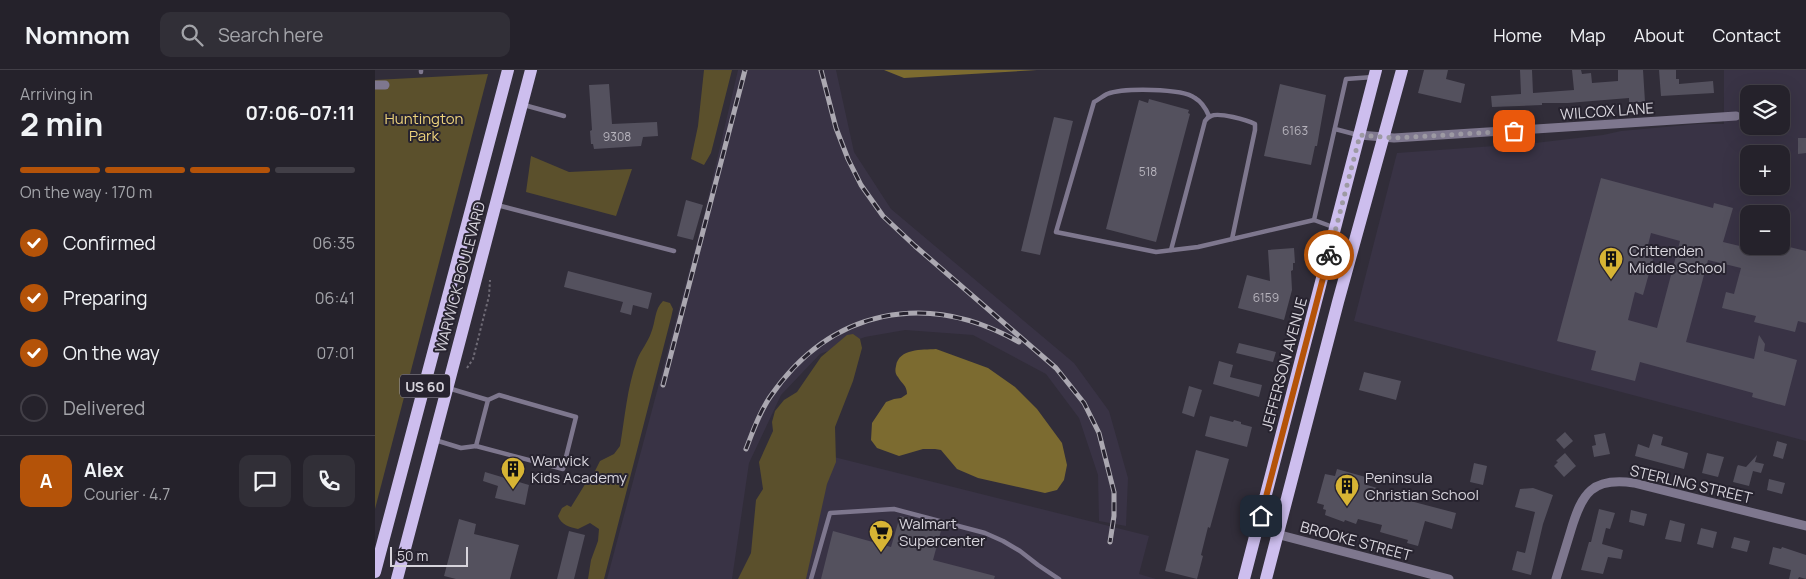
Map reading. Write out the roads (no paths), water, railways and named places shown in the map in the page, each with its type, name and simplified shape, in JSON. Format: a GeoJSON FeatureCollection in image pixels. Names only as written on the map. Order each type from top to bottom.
{"type":"FeatureCollection","features":[{"type":"Feature","properties":{"kind":"main road","name":"WARWICK BOULEVARD"},"geometry":{"type":"LineString","coordinates":[[376,570],[508,70]]}},
{"type":"Feature","properties":{"kind":"main road","name":"WARWICK BOULEVARD"},"geometry":{"type":"LineString","coordinates":[[397,576],[531,70]]}},
{"type":"Feature","properties":{"kind":"main road"},"geometry":{"type":"LineString","coordinates":[[1266,579],[1338,302],[1402,70]]}},
{"type":"Feature","properties":{"kind":"main road","name":"JEFFERSON AVENUE"},"geometry":{"type":"LineString","coordinates":[[1244,579],[1375,74]]}},
{"type":"Feature","properties":{"kind":"main road"},"geometry":{"type":"LineString","coordinates":[[474,200],[496,205]]}},
{"type":"Feature","properties":{"kind":"main road"},"geometry":{"type":"LineString","coordinates":[[446,307],[467,313]]}},
{"type":"Feature","properties":{"kind":"main road"},"geometry":{"type":"LineString","coordinates":[[376,570],[397,576]]}},
{"type":"Feature","properties":{"kind":"street"},"geometry":{"type":"LineString","coordinates":[[375,85],[385,85]]}},
{"type":"Feature","properties":{"kind":"street","name":"WILCOX LANE"},"geometry":{"type":"LineString","coordinates":[[1360,135],[1384,138],[1736,116]]}},
{"type":"Feature","properties":{"kind":"street","name":"STERLING STREET"},"geometry":{"type":"LineString","coordinates":[[1556,579],[1578,507],[1593,488],[1609,482],[1634,483],[1806,526]]}},
{"type":"Feature","properties":{"kind":"street","name":"BROOKE STREET"},"geometry":{"type":"LineString","coordinates":[[1257,529],[1449,579]]}},
{"type":"Feature","properties":{"kind":"lane"},"geometry":{"type":"LineString","coordinates":[[1314,220],[1346,79],[1375,74]]}},
{"type":"Feature","properties":{"kind":"lane"},"geometry":{"type":"LineString","coordinates":[[1209,116],[1205,107],[1195,97],[1182,92],[1140,90],[1107,94],[1094,102],[1056,232],[1155,252],[1198,247],[1314,220],[1336,228]]}},
{"type":"Feature","properties":{"kind":"lane"},"geometry":{"type":"LineString","coordinates":[[522,104],[564,116]]}},
{"type":"Feature","properties":{"kind":"lane"},"geometry":{"type":"LineString","coordinates":[[1171,250],[1205,121],[1209,116],[1217,114],[1255,124],[1232,239]]}},
{"type":"Feature","properties":{"kind":"lane"},"geometry":{"type":"LineString","coordinates":[[1335,129],[1360,135]]}},
{"type":"Feature","properties":{"kind":"lane"},"geometry":{"type":"LineString","coordinates":[[496,205],[674,251]]}},
{"type":"Feature","properties":{"kind":"lane"},"geometry":{"type":"LineString","coordinates":[[434,440],[461,448],[476,446],[563,469],[576,417],[499,395],[488,400],[447,388]]}},
{"type":"Feature","properties":{"kind":"lane"},"geometry":{"type":"LineString","coordinates":[[476,446],[488,400]]}},
{"type":"Feature","properties":{"kind":"lane"},"geometry":{"type":"LineString","coordinates":[[811,579],[830,513],[894,509],[985,533],[1021,551],[1059,579]]}},
{"type":"Feature","properties":{"kind":"railway"},"geometry":{"type":"LineString","coordinates":[[663,385],[745,70]]}},
{"type":"Feature","properties":{"kind":"railway"},"geometry":{"type":"LineString","coordinates":[[821,70],[836,128],[848,159],[861,185],[883,216],[1056,368],[1084,403],[1099,433],[1114,492],[1114,516],[1110,542]]}},
{"type":"Feature","properties":{"kind":"railway"},"geometry":{"type":"LineString","coordinates":[[746,449],[766,403],[794,367],[822,344],[851,327],[883,317],[916,313],[950,316],[984,326],[1019,342]]}},
{"type":"Feature","properties":{"kind":"place","name":"Crittenden Middle School"},"geometry":{"type":"Point","coordinates":[1611,280]}},
{"type":"Feature","properties":{"kind":"place","name":"Warwick Kids Academy"},"geometry":{"type":"Point","coordinates":[513,490]}},
{"type":"Feature","properties":{"kind":"place","name":"Peninsula Christian School"},"geometry":{"type":"Point","coordinates":[1347,507]}},
{"type":"Feature","properties":{"kind":"place","name":"Walmart Supercenter"},"geometry":{"type":"Point","coordinates":[881,553]}},
{"type":"Feature","properties":{"kind":"park label","name":"Huntington Park"},"geometry":{"type":"Point","coordinates":[424,126]}}]}
